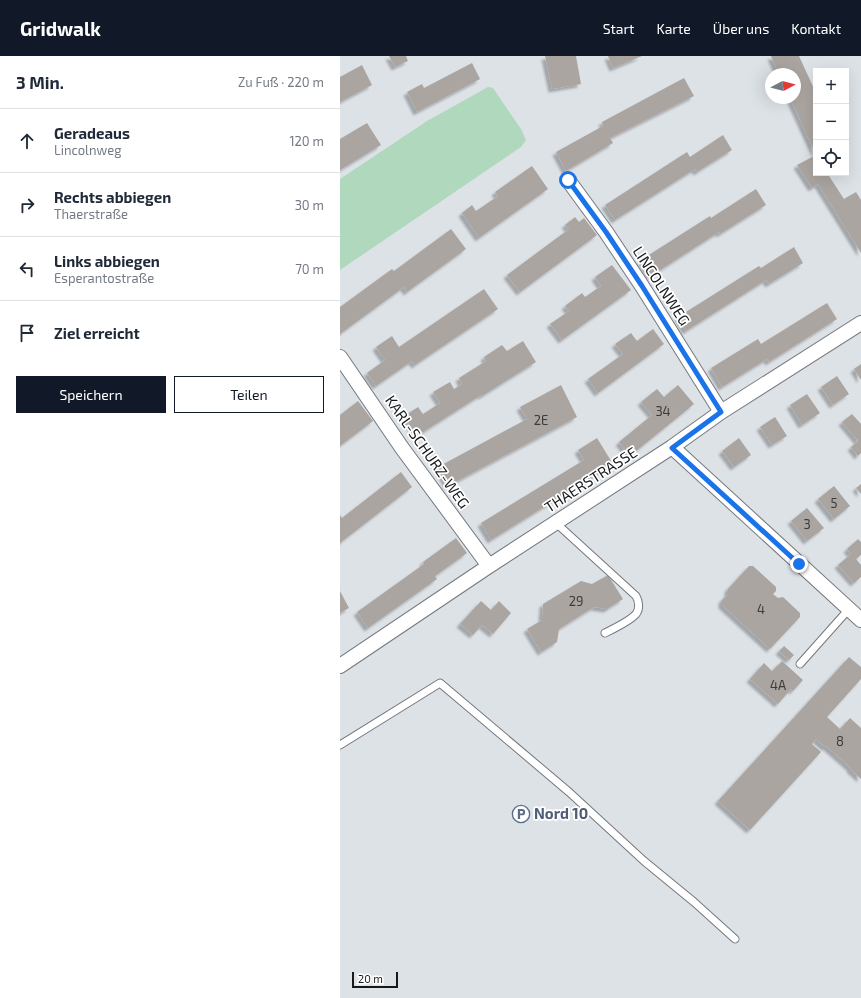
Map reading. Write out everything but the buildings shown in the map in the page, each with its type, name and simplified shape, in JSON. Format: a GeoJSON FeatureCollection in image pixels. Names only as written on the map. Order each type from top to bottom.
{"type":"FeatureCollection","features":[{"type":"Feature","properties":{"kind":"street","name":"LINCOLNWEG"},"geometry":{"type":"LineString","coordinates":[[568,180],[606,232],[638,280],[721,412]]}},
{"type":"Feature","properties":{"kind":"street","name":"THAERSTRASSE"},"geometry":{"type":"LineString","coordinates":[[340,666],[489,566],[672,448],[721,412],[861,323]]}},
{"type":"Feature","properties":{"kind":"street","name":"KARL-SCHURZ-WEG"},"geometry":{"type":"LineString","coordinates":[[340,357],[402,448],[489,566]]}},
{"type":"Feature","properties":{"kind":"street"},"geometry":{"type":"LineString","coordinates":[[672,448],[861,620]]}},
{"type":"Feature","properties":{"kind":"lane"},"geometry":{"type":"LineString","coordinates":[[556,523],[636,596],[639,603],[637,614],[605,633]]}},
{"type":"Feature","properties":{"kind":"lane"},"geometry":{"type":"LineString","coordinates":[[800,664],[849,609]]}},
{"type":"Feature","properties":{"kind":"lane"},"geometry":{"type":"LineString","coordinates":[[340,745],[440,683],[569,792],[644,861],[694,902],[735,939]]}},
{"type":"Feature","properties":{"kind":"green space"},"geometry":{"type":"Polygon","coordinates":[[[488,87],[493,88],[521,129],[526,140],[521,147],[340,270],[340,179],[427,121],[488,87]]]}},
{"type":"Feature","properties":{"kind":"place","name":"Nord 10"},"geometry":{"type":"Point","coordinates":[521,814]}},
{"type":"Feature","properties":{"kind":"route"},"geometry":{"type":"LineString","coordinates":[[568,180],[606,232],[642,286],[721,412],[672,448],[799,564]]}}]}
